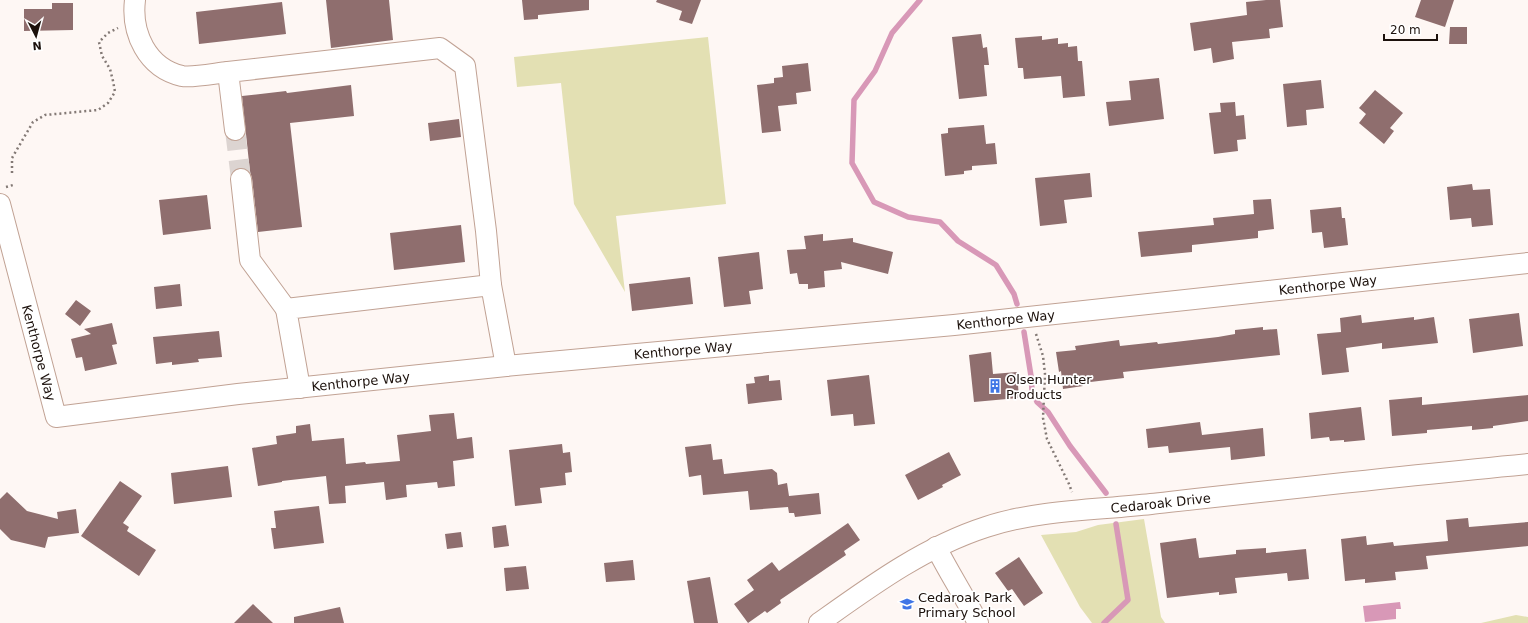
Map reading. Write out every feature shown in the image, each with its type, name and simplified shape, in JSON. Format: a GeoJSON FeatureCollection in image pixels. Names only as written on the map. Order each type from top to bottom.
{"type":"FeatureCollection","features":[{"type":"Feature","properties":{"kind":"street"},"geometry":{"type":"LineString","coordinates":[[134,9],[145,51],[163,70],[183,76],[440,48],[465,66],[486,231],[491,285],[506,366]]}},
{"type":"Feature","properties":{"kind":"street"},"geometry":{"type":"LineString","coordinates":[[228,72],[235,130]]}},
{"type":"Feature","properties":{"kind":"street"},"geometry":{"type":"LineString","coordinates":[[241,179],[250,260],[286,308],[300,388]]}},
{"type":"Feature","properties":{"kind":"street","name":"Kenthorpe Way"},"geometry":{"type":"LineString","coordinates":[[0,204],[56,417],[238,394],[506,366],[1030,317],[1528,263]]}},
{"type":"Feature","properties":{"kind":"street"},"geometry":{"type":"LineString","coordinates":[[286,308],[491,285]]}},
{"type":"Feature","properties":{"kind":"street","name":"Cedaroak Drive"},"geometry":{"type":"LineString","coordinates":[[819,623],[871,586],[936,547],[986,526],[1022,518],[1074,511],[1528,464]]}},
{"type":"Feature","properties":{"kind":"street"},"geometry":{"type":"LineString","coordinates":[[936,547],[949,572],[965,596],[978,623]]}},
{"type":"Feature","properties":{"kind":"path"},"geometry":{"type":"LineString","coordinates":[[12,173],[12,158],[33,122],[45,115],[98,110],[108,103],[115,92],[110,69],[102,56],[99,42],[134,9]]}},
{"type":"Feature","properties":{"kind":"path"},"geometry":{"type":"LineString","coordinates":[[1030,317],[1043,356],[1045,374],[1043,418],[1047,439],[1070,484],[1074,511]]}},
{"type":"Feature","properties":{"kind":"shaded area"},"geometry":{"type":"Polygon","coordinates":[[[708,37],[726,204],[616,216],[625,292],[574,204],[561,83],[517,87],[514,57],[708,37]]]}},
{"type":"Feature","properties":{"kind":"shaded area"},"geometry":{"type":"Polygon","coordinates":[[[1144,519],[1161,617],[1165,623],[1092,623],[1080,607],[1041,535],[1076,532],[1098,525],[1144,519]]]}},
{"type":"Feature","properties":{"kind":"shaded area"},"geometry":{"type":"Polygon","coordinates":[[[1400,602],[1401,609],[1396,609],[1396,619],[1365,622],[1363,606],[1400,602]]]}},
{"type":"Feature","properties":{"kind":"shaded area"},"geometry":{"type":"Polygon","coordinates":[[[1516,615],[1528,617],[1528,623],[1481,623],[1516,615]]]}},
{"type":"Feature","properties":{"kind":"building"},"geometry":{"type":"Polygon","coordinates":[[[326,0],[389,0],[393,40],[331,48],[326,0]]]}},
{"type":"Feature","properties":{"kind":"building"},"geometry":{"type":"Polygon","coordinates":[[[522,0],[589,0],[589,10],[538,15],[538,19],[524,20],[522,0]]]}},
{"type":"Feature","properties":{"kind":"building"},"geometry":{"type":"Polygon","coordinates":[[[657,0],[701,0],[692,24],[679,20],[682,11],[656,2],[657,0]]]}},
{"type":"Feature","properties":{"kind":"building"},"geometry":{"type":"Polygon","coordinates":[[[1280,0],[1283,27],[1269,29],[1270,38],[1232,42],[1234,59],[1213,63],[1211,48],[1194,51],[1190,23],[1247,15],[1246,2],[1280,0]]]}},
{"type":"Feature","properties":{"kind":"building"},"geometry":{"type":"Polygon","coordinates":[[[1421,0],[1454,0],[1445,27],[1415,17],[1421,0]]]}},
{"type":"Feature","properties":{"kind":"building"},"geometry":{"type":"Polygon","coordinates":[[[282,2],[286,34],[199,44],[196,12],[282,2]]]}},
{"type":"Feature","properties":{"kind":"building"},"geometry":{"type":"Polygon","coordinates":[[[52,3],[73,3],[73,30],[24,31],[24,9],[52,9],[52,3]]]}},
{"type":"Feature","properties":{"kind":"building"},"geometry":{"type":"Polygon","coordinates":[[[1450,27],[1467,27],[1467,44],[1449,44],[1450,27]]]}},
{"type":"Feature","properties":{"kind":"building"},"geometry":{"type":"Polygon","coordinates":[[[981,34],[983,48],[987,47],[989,65],[984,65],[987,96],[959,99],[952,37],[981,34]]]}},
{"type":"Feature","properties":{"kind":"building"},"geometry":{"type":"Polygon","coordinates":[[[1042,36],[1042,40],[1058,38],[1058,44],[1068,43],[1068,47],[1077,46],[1078,61],[1082,61],[1085,96],[1063,98],[1061,76],[1024,79],[1023,68],[1018,68],[1015,38],[1042,36]]]}},
{"type":"Feature","properties":{"kind":"building"},"geometry":{"type":"Polygon","coordinates":[[[808,63],[811,91],[796,93],[797,104],[778,106],[781,131],[762,133],[757,85],[774,83],[774,78],[783,77],[782,66],[808,63]]]}},
{"type":"Feature","properties":{"kind":"building"},"geometry":{"type":"Polygon","coordinates":[[[1159,78],[1164,119],[1109,126],[1106,102],[1131,100],[1129,81],[1159,78]]]}},
{"type":"Feature","properties":{"kind":"building"},"geometry":{"type":"Polygon","coordinates":[[[1321,80],[1324,108],[1306,110],[1307,125],[1287,127],[1283,84],[1321,80]]]}},
{"type":"Feature","properties":{"kind":"building"},"geometry":{"type":"Polygon","coordinates":[[[351,85],[354,116],[290,123],[302,227],[258,232],[242,96],[286,91],[287,93],[351,85]]]}},
{"type":"Feature","properties":{"kind":"building"},"geometry":{"type":"Polygon","coordinates":[[[1375,90],[1403,113],[1390,128],[1394,131],[1384,144],[1359,123],[1366,114],[1359,108],[1375,90]]]}},
{"type":"Feature","properties":{"kind":"building"},"geometry":{"type":"Polygon","coordinates":[[[1235,102],[1236,116],[1244,115],[1246,139],[1237,140],[1238,151],[1214,154],[1209,113],[1221,112],[1220,103],[1235,102]]]}},
{"type":"Feature","properties":{"kind":"building"},"geometry":{"type":"Polygon","coordinates":[[[459,119],[461,137],[430,141],[428,123],[459,119]]]}},
{"type":"Feature","properties":{"kind":"building"},"geometry":{"type":"Polygon","coordinates":[[[984,125],[986,144],[995,143],[997,164],[972,166],[972,170],[964,171],[964,174],[945,176],[941,134],[948,133],[948,128],[984,125]]]}},
{"type":"Feature","properties":{"kind":"building"},"geometry":{"type":"Polygon","coordinates":[[[1090,173],[1092,197],[1064,200],[1067,223],[1040,226],[1035,178],[1090,173]]]}},
{"type":"Feature","properties":{"kind":"building"},"geometry":{"type":"Polygon","coordinates":[[[1472,184],[1473,190],[1490,189],[1493,225],[1472,227],[1471,218],[1450,220],[1447,187],[1472,184]]]}},
{"type":"Feature","properties":{"kind":"building"},"geometry":{"type":"Polygon","coordinates":[[[207,195],[211,229],[163,235],[159,200],[207,195]]]}},
{"type":"Feature","properties":{"kind":"building"},"geometry":{"type":"Polygon","coordinates":[[[1271,199],[1274,229],[1258,231],[1258,238],[1192,245],[1192,252],[1141,257],[1138,232],[1214,225],[1213,218],[1254,214],[1253,200],[1271,199]]]}},
{"type":"Feature","properties":{"kind":"building"},"geometry":{"type":"Polygon","coordinates":[[[1341,207],[1342,218],[1345,218],[1348,245],[1324,248],[1322,232],[1312,233],[1310,210],[1341,207]]]}},
{"type":"Feature","properties":{"kind":"building"},"geometry":{"type":"Polygon","coordinates":[[[461,225],[465,262],[394,270],[390,233],[461,225]]]}},
{"type":"Feature","properties":{"kind":"building"},"geometry":{"type":"Polygon","coordinates":[[[823,234],[823,241],[853,238],[853,242],[893,252],[888,274],[841,262],[842,269],[824,271],[825,287],[808,289],[808,284],[799,284],[797,273],[790,274],[787,250],[806,249],[804,236],[823,234]]]}},
{"type":"Feature","properties":{"kind":"building"},"geometry":{"type":"Polygon","coordinates":[[[759,252],[763,289],[749,291],[751,304],[724,307],[718,257],[759,252]]]}},
{"type":"Feature","properties":{"kind":"building"},"geometry":{"type":"Polygon","coordinates":[[[690,277],[693,304],[632,311],[629,284],[690,277]]]}},
{"type":"Feature","properties":{"kind":"building"},"geometry":{"type":"Polygon","coordinates":[[[180,284],[182,306],[156,309],[154,287],[180,284]]]}},
{"type":"Feature","properties":{"kind":"building"},"geometry":{"type":"Polygon","coordinates":[[[76,300],[91,311],[80,326],[65,314],[76,300]]]}},
{"type":"Feature","properties":{"kind":"building"},"geometry":{"type":"Polygon","coordinates":[[[1519,313],[1523,346],[1473,353],[1469,319],[1519,313]]]}},
{"type":"Feature","properties":{"kind":"building"},"geometry":{"type":"Polygon","coordinates":[[[1361,315],[1362,323],[1414,317],[1414,320],[1434,317],[1438,343],[1382,349],[1382,343],[1346,348],[1349,372],[1322,375],[1317,334],[1341,332],[1340,318],[1361,315]]]}},
{"type":"Feature","properties":{"kind":"building"},"geometry":{"type":"Polygon","coordinates":[[[112,323],[117,344],[112,345],[117,364],[85,371],[82,357],[76,358],[71,339],[91,334],[84,329],[112,323]]]}},
{"type":"Feature","properties":{"kind":"building"},"geometry":{"type":"Polygon","coordinates":[[[1263,327],[1263,330],[1277,329],[1280,355],[1123,372],[1124,378],[1082,383],[1083,386],[1063,389],[1061,371],[1059,372],[1056,352],[1076,350],[1075,346],[1119,340],[1120,346],[1157,342],[1158,344],[1218,337],[1235,334],[1235,330],[1263,327]]]}},
{"type":"Feature","properties":{"kind":"building"},"geometry":{"type":"Polygon","coordinates":[[[219,331],[222,357],[198,359],[199,362],[172,365],[172,362],[156,364],[153,337],[219,331]]]}},
{"type":"Feature","properties":{"kind":"building","name":"Olsen Hunter Products"},"geometry":{"type":"Polygon","coordinates":[[[991,352],[993,374],[1017,372],[1019,398],[974,402],[969,355],[991,352]]]}},
{"type":"Feature","properties":{"kind":"building"},"geometry":{"type":"Polygon","coordinates":[[[769,375],[769,381],[780,380],[782,400],[748,404],[746,384],[755,383],[754,377],[769,375]]]}},
{"type":"Feature","properties":{"kind":"building"},"geometry":{"type":"Polygon","coordinates":[[[869,375],[875,424],[854,426],[853,414],[831,416],[827,380],[869,375]]]}},
{"type":"Feature","properties":{"kind":"building"},"geometry":{"type":"Polygon","coordinates":[[[1528,395],[1528,421],[1493,426],[1493,428],[1472,430],[1472,426],[1427,430],[1427,433],[1392,436],[1389,400],[1422,397],[1422,405],[1528,395]]]}},
{"type":"Feature","properties":{"kind":"building"},"geometry":{"type":"Polygon","coordinates":[[[1361,407],[1365,440],[1344,442],[1344,440],[1330,441],[1329,437],[1311,439],[1309,413],[1361,407]]]}},
{"type":"Feature","properties":{"kind":"building"},"geometry":{"type":"Polygon","coordinates":[[[454,413],[457,439],[472,437],[474,458],[453,461],[455,486],[438,488],[437,482],[406,485],[407,497],[386,500],[384,482],[345,486],[346,503],[329,504],[326,476],[282,481],[258,486],[252,448],[277,444],[276,436],[296,433],[296,426],[310,424],[312,441],[344,438],[346,464],[365,462],[366,464],[400,461],[397,435],[431,431],[429,415],[454,413]]]}},
{"type":"Feature","properties":{"kind":"building"},"geometry":{"type":"Polygon","coordinates":[[[1200,422],[1202,435],[1263,428],[1265,456],[1231,460],[1230,447],[1169,453],[1168,446],[1148,448],[1146,429],[1200,422]]]}},
{"type":"Feature","properties":{"kind":"building"},"geometry":{"type":"Polygon","coordinates":[[[562,444],[563,453],[570,452],[572,472],[565,473],[566,485],[540,488],[542,503],[515,506],[509,450],[562,444]]]}},
{"type":"Feature","properties":{"kind":"building"},"geometry":{"type":"Polygon","coordinates":[[[711,444],[713,460],[722,459],[724,474],[772,469],[777,473],[778,485],[787,483],[789,496],[819,493],[821,514],[795,517],[794,513],[789,513],[788,507],[750,510],[748,491],[703,495],[701,475],[689,477],[685,447],[711,444]]]}},
{"type":"Feature","properties":{"kind":"building"},"geometry":{"type":"Polygon","coordinates":[[[949,452],[961,475],[942,485],[943,487],[918,500],[905,475],[949,452]]]}},
{"type":"Feature","properties":{"kind":"building"},"geometry":{"type":"Polygon","coordinates":[[[228,466],[232,497],[174,504],[171,473],[228,466]]]}},
{"type":"Feature","properties":{"kind":"building"},"geometry":{"type":"Polygon","coordinates":[[[120,481],[142,496],[123,523],[129,527],[127,531],[156,550],[139,576],[81,536],[120,481]]]}},
{"type":"Feature","properties":{"kind":"building"},"geometry":{"type":"Polygon","coordinates":[[[7,492],[27,511],[58,519],[57,512],[76,509],[79,533],[48,537],[45,548],[11,540],[0,529],[0,499],[7,492]]]}},
{"type":"Feature","properties":{"kind":"building"},"geometry":{"type":"Polygon","coordinates":[[[319,506],[324,543],[274,549],[271,528],[276,528],[274,511],[319,506]]]}},
{"type":"Feature","properties":{"kind":"building"},"geometry":{"type":"Polygon","coordinates":[[[1468,518],[1469,527],[1528,522],[1528,546],[1426,556],[1428,569],[1395,572],[1396,580],[1365,583],[1365,579],[1345,581],[1341,539],[1366,536],[1367,545],[1393,542],[1394,546],[1448,541],[1446,520],[1468,518]]]}},
{"type":"Feature","properties":{"kind":"building"},"geometry":{"type":"Polygon","coordinates":[[[848,523],[860,540],[844,551],[846,555],[780,600],[781,603],[767,613],[765,611],[748,623],[734,604],[754,590],[747,580],[772,562],[779,571],[848,523]]]}},
{"type":"Feature","properties":{"kind":"building"},"geometry":{"type":"Polygon","coordinates":[[[506,525],[509,546],[494,548],[492,527],[506,525]]]}},
{"type":"Feature","properties":{"kind":"building"},"geometry":{"type":"Polygon","coordinates":[[[461,532],[463,547],[447,549],[445,534],[461,532]]]}},
{"type":"Feature","properties":{"kind":"building"},"geometry":{"type":"Polygon","coordinates":[[[1196,538],[1199,558],[1236,554],[1236,550],[1266,548],[1266,553],[1306,549],[1309,579],[1288,581],[1287,573],[1235,578],[1237,593],[1219,595],[1219,592],[1167,598],[1160,543],[1196,538]]]}},
{"type":"Feature","properties":{"kind":"building"},"geometry":{"type":"Polygon","coordinates":[[[1019,557],[1043,593],[1024,606],[1012,589],[1008,591],[995,573],[1019,557]]]}},
{"type":"Feature","properties":{"kind":"building"},"geometry":{"type":"Polygon","coordinates":[[[633,560],[635,580],[606,582],[604,563],[633,560]]]}},
{"type":"Feature","properties":{"kind":"building"},"geometry":{"type":"Polygon","coordinates":[[[526,566],[529,589],[506,591],[504,568],[526,566]]]}},
{"type":"Feature","properties":{"kind":"building"},"geometry":{"type":"Polygon","coordinates":[[[710,577],[718,623],[694,623],[687,581],[710,577]]]}},
{"type":"Feature","properties":{"kind":"building"},"geometry":{"type":"Polygon","coordinates":[[[253,604],[273,623],[234,623],[253,604]]]}},
{"type":"Feature","properties":{"kind":"building"},"geometry":{"type":"Polygon","coordinates":[[[340,607],[344,623],[294,623],[294,617],[340,607]]]}},
{"type":"Feature","properties":{"kind":"waterway"},"geometry":{"type":"LineString","coordinates":[[920,0],[892,33],[875,71],[854,100],[852,163],[874,202],[908,217],[940,222],[958,241],[996,265],[1014,294],[1017,304]]}},
{"type":"Feature","properties":{"kind":"waterway"},"geometry":{"type":"LineString","coordinates":[[1024,332],[1032,390],[1037,402],[1048,412],[1070,446],[1106,493]]}},
{"type":"Feature","properties":{"kind":"waterway"},"geometry":{"type":"LineString","coordinates":[[1104,623],[1128,600],[1116,524]]}},
{"type":"Feature","properties":{"kind":"tunnel"},"geometry":{"type":"LineString","coordinates":[[235,130],[241,179]]}},
{"type":"Feature","properties":{"kind":"place","name":"Olsen Hunter Products"},"geometry":{"type":"Point","coordinates":[995,386]}},
{"type":"Feature","properties":{"kind":"place","name":"Cedaroak Park Primary School"},"geometry":{"type":"Point","coordinates":[907,604]}}]}
